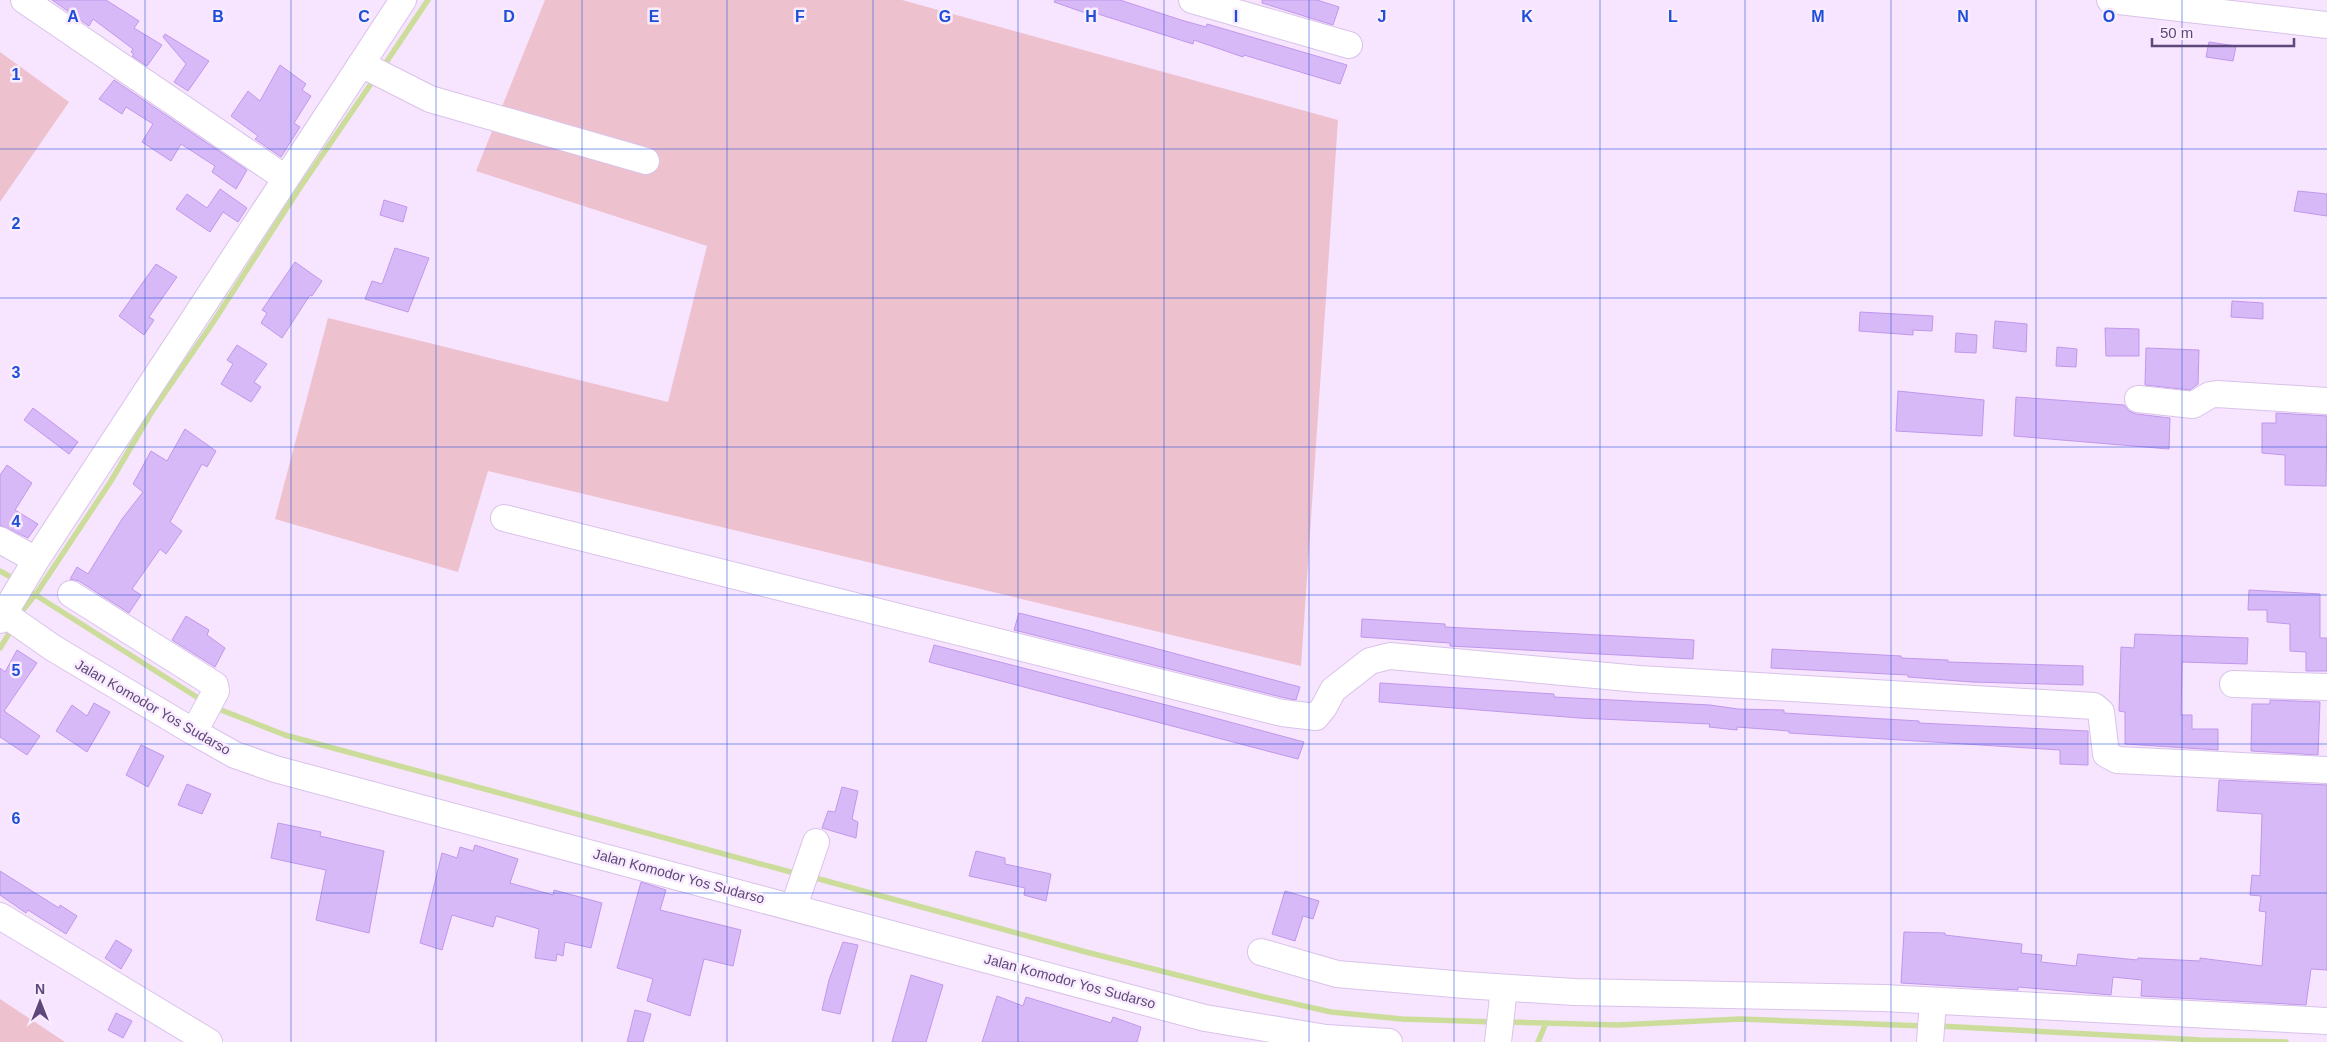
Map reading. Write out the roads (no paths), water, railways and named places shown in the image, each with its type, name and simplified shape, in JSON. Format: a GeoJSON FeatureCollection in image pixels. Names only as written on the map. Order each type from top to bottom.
{"type":"FeatureCollection","features":[{"type":"Feature","properties":{"kind":"street"},"geometry":{"type":"LineString","coordinates":[[24,0],[286,178]]}},
{"type":"Feature","properties":{"kind":"street"},"geometry":{"type":"LineString","coordinates":[[1,615],[286,178],[364,65],[403,0]]}},
{"type":"Feature","properties":{"kind":"street"},"geometry":{"type":"LineString","coordinates":[[1192,0],[1349,45]]}},
{"type":"Feature","properties":{"kind":"street"},"geometry":{"type":"LineString","coordinates":[[2110,0],[2327,25]]}},
{"type":"Feature","properties":{"kind":"street"},"geometry":{"type":"LineString","coordinates":[[364,65],[430,99],[646,161]]}},
{"type":"Feature","properties":{"kind":"street"},"geometry":{"type":"LineString","coordinates":[[2138,399],[2193,405],[2210,395],[2217,394],[2327,401]]}},
{"type":"Feature","properties":{"kind":"street"},"geometry":{"type":"LineString","coordinates":[[504,518],[1282,713],[1316,716],[1324,707],[1333,690],[1370,661],[1390,656],[1640,679],[2094,706],[2101,712],[2106,754],[2117,760],[2327,770]]}},
{"type":"Feature","properties":{"kind":"street"},"geometry":{"type":"LineString","coordinates":[[0,540],[36,560]]}},
{"type":"Feature","properties":{"kind":"street"},"geometry":{"type":"LineString","coordinates":[[71,594],[215,685],[214,693],[198,725]]}},
{"type":"Feature","properties":{"kind":"street","name":"Jalan Komodor Yos Sudarso"},"geometry":{"type":"LineString","coordinates":[[1,615],[53,648],[198,725],[235,755],[275,769],[797,897],[1205,1018],[1326,1038],[1389,1042]]}},
{"type":"Feature","properties":{"kind":"street"},"geometry":{"type":"LineString","coordinates":[[2233,684],[2327,687]]}},
{"type":"Feature","properties":{"kind":"street"},"geometry":{"type":"LineString","coordinates":[[797,897],[813,852]]}},
{"type":"Feature","properties":{"kind":"street"},"geometry":{"type":"LineString","coordinates":[[0,916],[209,1042]]}},
{"type":"Feature","properties":{"kind":"street"},"geometry":{"type":"LineString","coordinates":[[1261,952],[1337,974],[1504,994],[1574,992],[2327,1021]]}},
{"type":"Feature","properties":{"kind":"street"},"geometry":{"type":"LineString","coordinates":[[1499,1038],[1504,994]]}},
{"type":"Feature","properties":{"kind":"street"},"geometry":{"type":"LineString","coordinates":[[1931,1040],[1933,1005]]}},
{"type":"Feature","properties":{"kind":"waterway"},"geometry":{"type":"LineString","coordinates":[[383,67],[428,0]]}},
{"type":"Feature","properties":{"kind":"waterway"},"geometry":{"type":"LineString","coordinates":[[22,611],[36,594],[111,481],[151,413],[375,78]]}},
{"type":"Feature","properties":{"kind":"waterway"},"geometry":{"type":"LineString","coordinates":[[0,571],[9,576]]}},
{"type":"Feature","properties":{"kind":"waterway"},"geometry":{"type":"LineString","coordinates":[[26,589],[203,701]]}},
{"type":"Feature","properties":{"kind":"waterway"},"geometry":{"type":"LineString","coordinates":[[0,648],[10,632]]}},
{"type":"Feature","properties":{"kind":"waterway"},"geometry":{"type":"LineString","coordinates":[[216,708],[285,735],[798,874]]}},
{"type":"Feature","properties":{"kind":"waterway"},"geometry":{"type":"LineString","coordinates":[[812,877],[1086,952],[1331,1012],[1402,1019],[1495,1022]]}},
{"type":"Feature","properties":{"kind":"waterway"},"geometry":{"type":"LineString","coordinates":[[1507,1022],[1618,1025],[1740,1019],[1925,1026]]}},
{"type":"Feature","properties":{"kind":"waterway"},"geometry":{"type":"LineString","coordinates":[[1538,1042],[1546,1023]]}},
{"type":"Feature","properties":{"kind":"waterway"},"geometry":{"type":"LineString","coordinates":[[1939,1026],[2201,1040],[2286,1042]]}}]}
